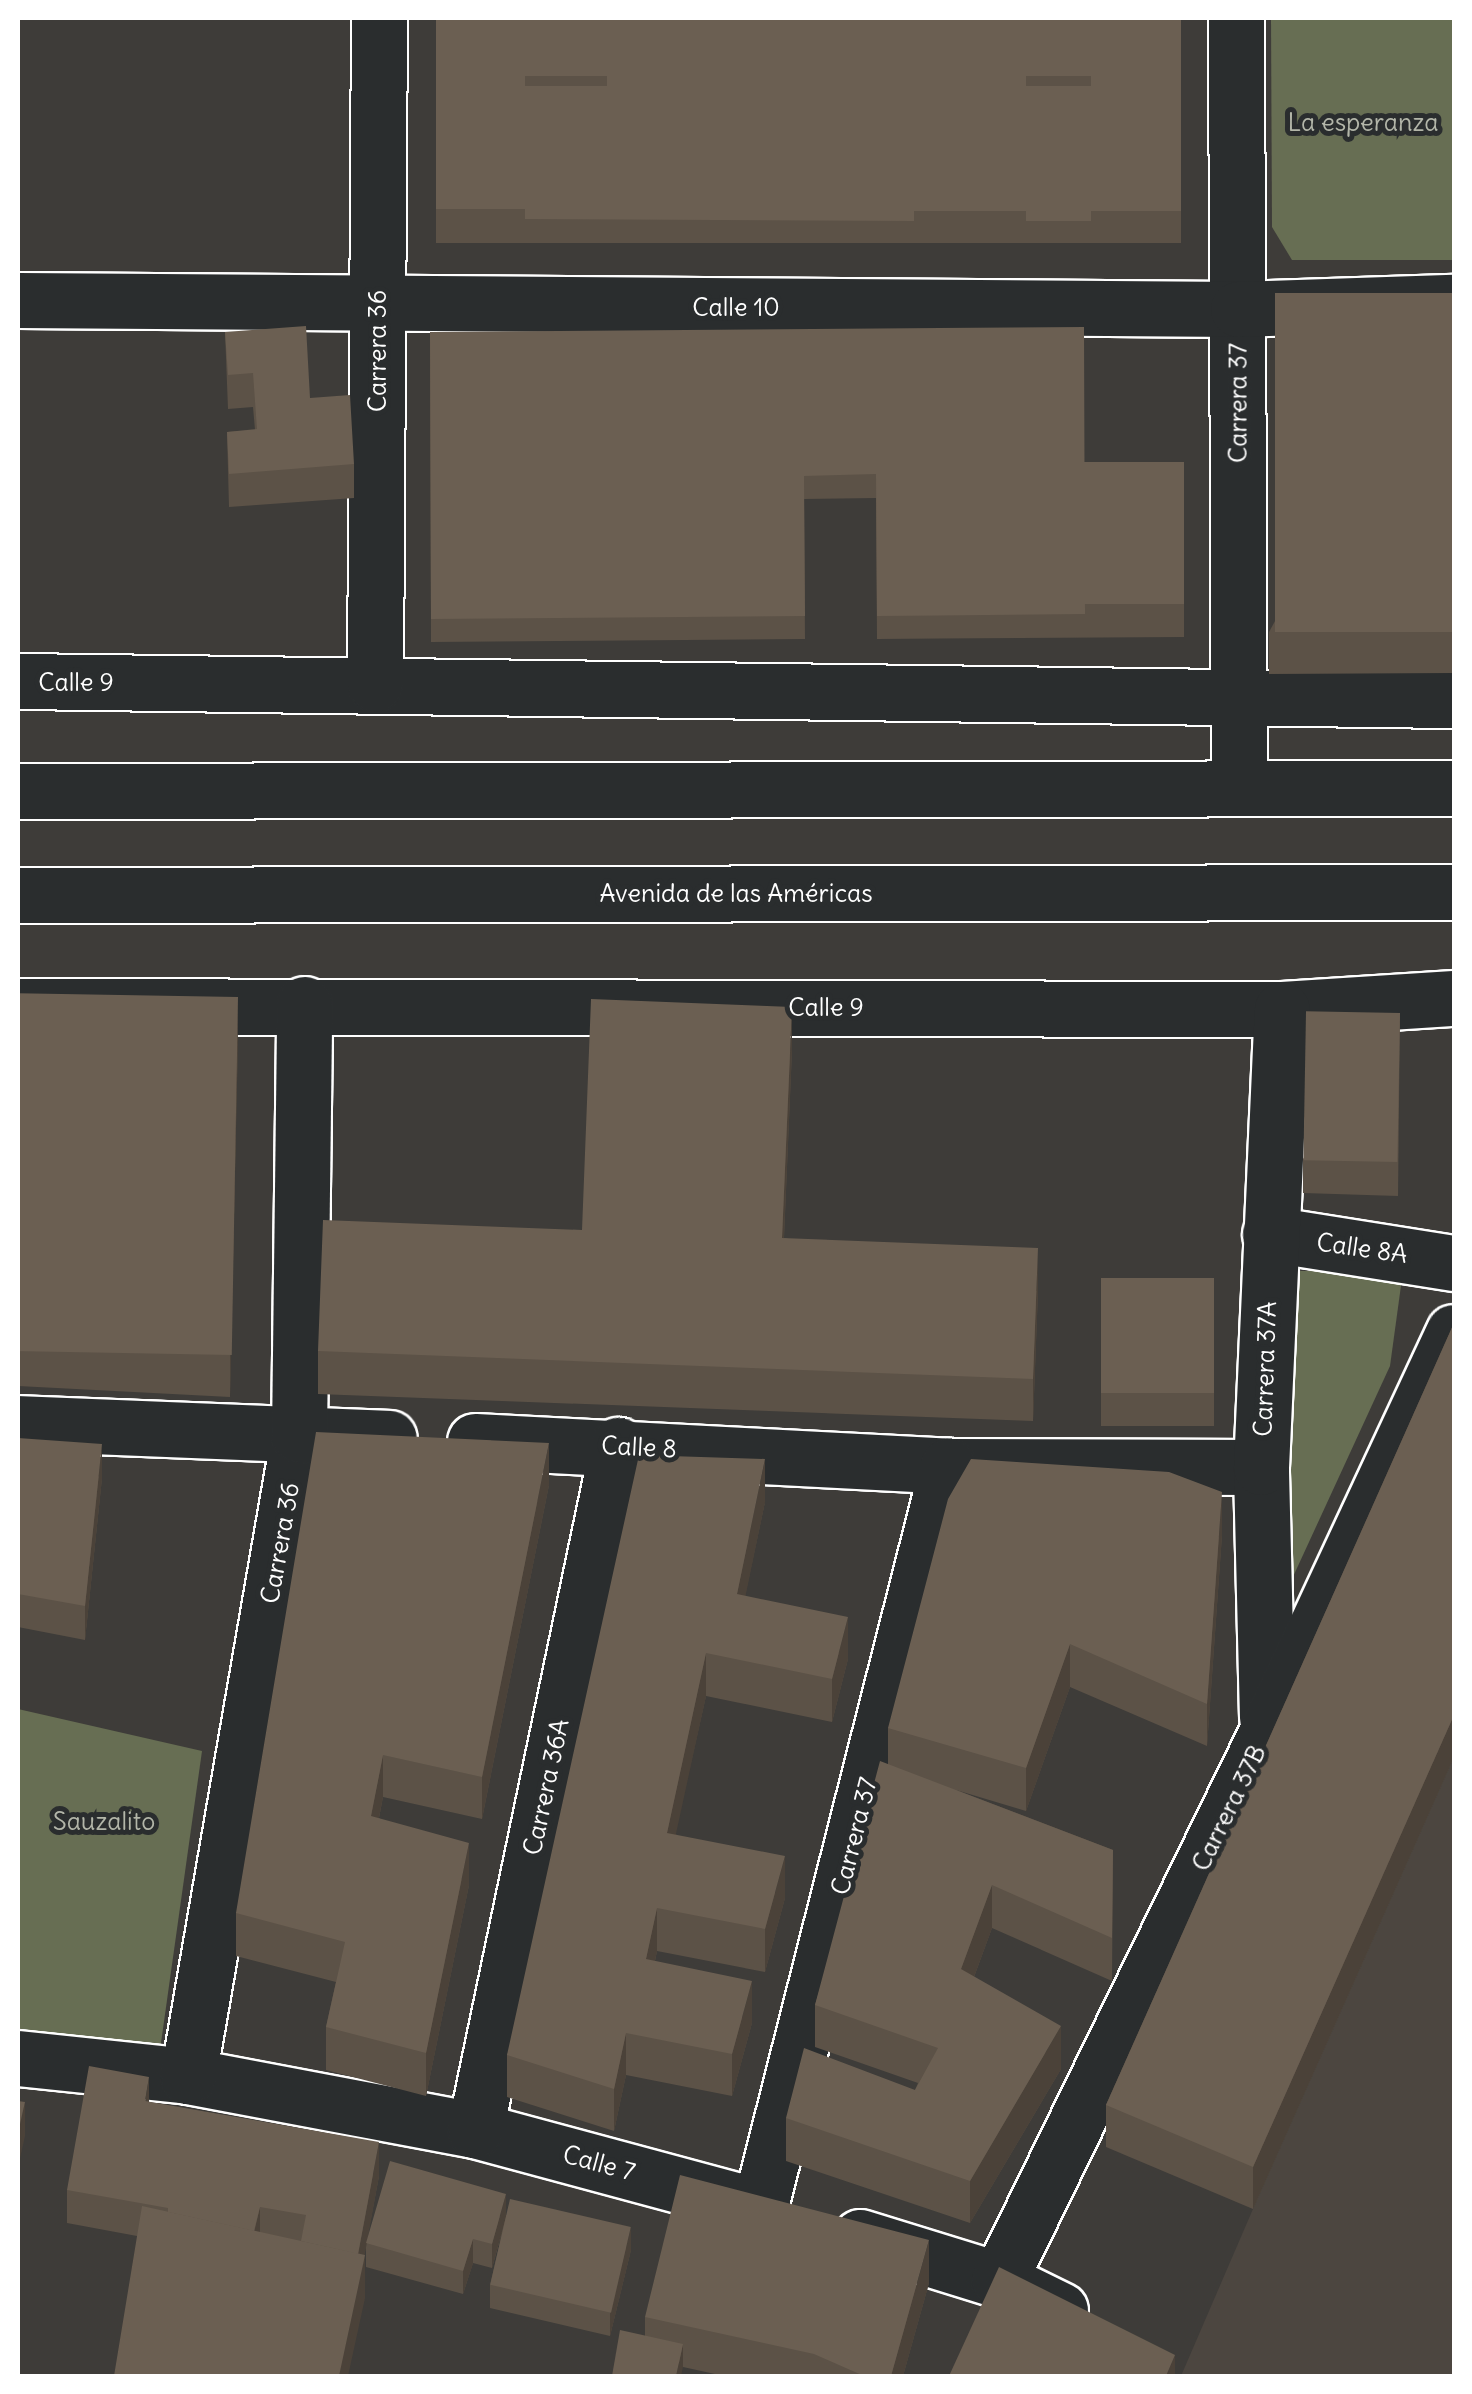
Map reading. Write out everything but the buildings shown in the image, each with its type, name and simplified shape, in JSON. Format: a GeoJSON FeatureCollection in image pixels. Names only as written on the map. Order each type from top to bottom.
{"type":"FeatureCollection","features":[{"type":"Feature","properties":{"kind":"street","name":"Carrera 36"},"geometry":{"type":"LineString","coordinates":[[375,684],[379,18]]}},
{"type":"Feature","properties":{"kind":"street","name":"Carrera 37"},"geometry":{"type":"LineString","coordinates":[[1236,18],[1239,788]]}},
{"type":"Feature","properties":{"kind":"street","name":"Calle 10"},"geometry":{"type":"LineString","coordinates":[[18,300],[377,306],[1238,309],[1454,302]]}},
{"type":"Feature","properties":{"kind":"street","name":"Calle 9"},"geometry":{"type":"LineString","coordinates":[[18,682],[1454,700]]}},
{"type":"Feature","properties":{"kind":"street"},"geometry":{"type":"LineString","coordinates":[[18,791],[1454,788]]}},
{"type":"Feature","properties":{"kind":"street","name":"Avenida de las Américas"},"geometry":{"type":"LineString","coordinates":[[18,895],[1454,892]]}},
{"type":"Feature","properties":{"kind":"street","name":"Calle 9"},"geometry":{"type":"LineString","coordinates":[[18,1006],[1282,1008],[1454,998]]}},
{"type":"Feature","properties":{"kind":"street","name":"Carrera 36"},"geometry":{"type":"LineString","coordinates":[[188,2076],[299,1435],[304,1004]]}},
{"type":"Feature","properties":{"kind":"street","name":"Carrera 37A"},"geometry":{"type":"LineString","coordinates":[[1268,1730],[1261,1468],[1282,1008]]}},
{"type":"Feature","properties":{"kind":"street","name":"Calle 8A"},"geometry":{"type":"LineString","coordinates":[[1270,1234],[1454,1263]]}},
{"type":"Feature","properties":{"kind":"street","name":"Carrera 37B"},"geometry":{"type":"LineString","coordinates":[[998,2280],[1268,1730],[1454,1332]]}},
{"type":"Feature","properties":{"kind":"street","name":"Calle 8"},"geometry":{"type":"LineString","coordinates":[[18,1423],[618,1445],[948,1466],[1261,1468]]}},
{"type":"Feature","properties":{"kind":"street","name":"Carrera 36A"},"geometry":{"type":"LineString","coordinates":[[475,2130],[618,1445]]}},
{"type":"Feature","properties":{"kind":"street","name":"Carrera 37"},"geometry":{"type":"LineString","coordinates":[[760,2206],[948,1466]]}},
{"type":"Feature","properties":{"kind":"street","name":"Calle 7"},"geometry":{"type":"LineString","coordinates":[[18,2058],[188,2076],[475,2130],[760,2206],[998,2280],[1104,2332]]}},
{"type":"Feature","properties":{"kind":"shaded area"},"geometry":{"type":"Polygon","coordinates":[[[1454,1757],[1454,2376],[1181,2376],[1253,2209],[1454,1757]]]}},
{"type":"Feature","properties":{"kind":"green space","name":"La esperanza"},"geometry":{"type":"Polygon","coordinates":[[[1271,18],[1454,18],[1454,260],[1292,260],[1272,227],[1271,18]]]}},
{"type":"Feature","properties":{"kind":"green space"},"geometry":{"type":"Polygon","coordinates":[[[1290,1271],[1403,1271],[1390,1366],[1280,1605],[1290,1271]]]}},
{"type":"Feature","properties":{"kind":"green space","name":"Sauzalito"},"geometry":{"type":"Polygon","coordinates":[[[18,1709],[202,1751],[160,2050],[18,2031],[18,1709]]]}}]}
